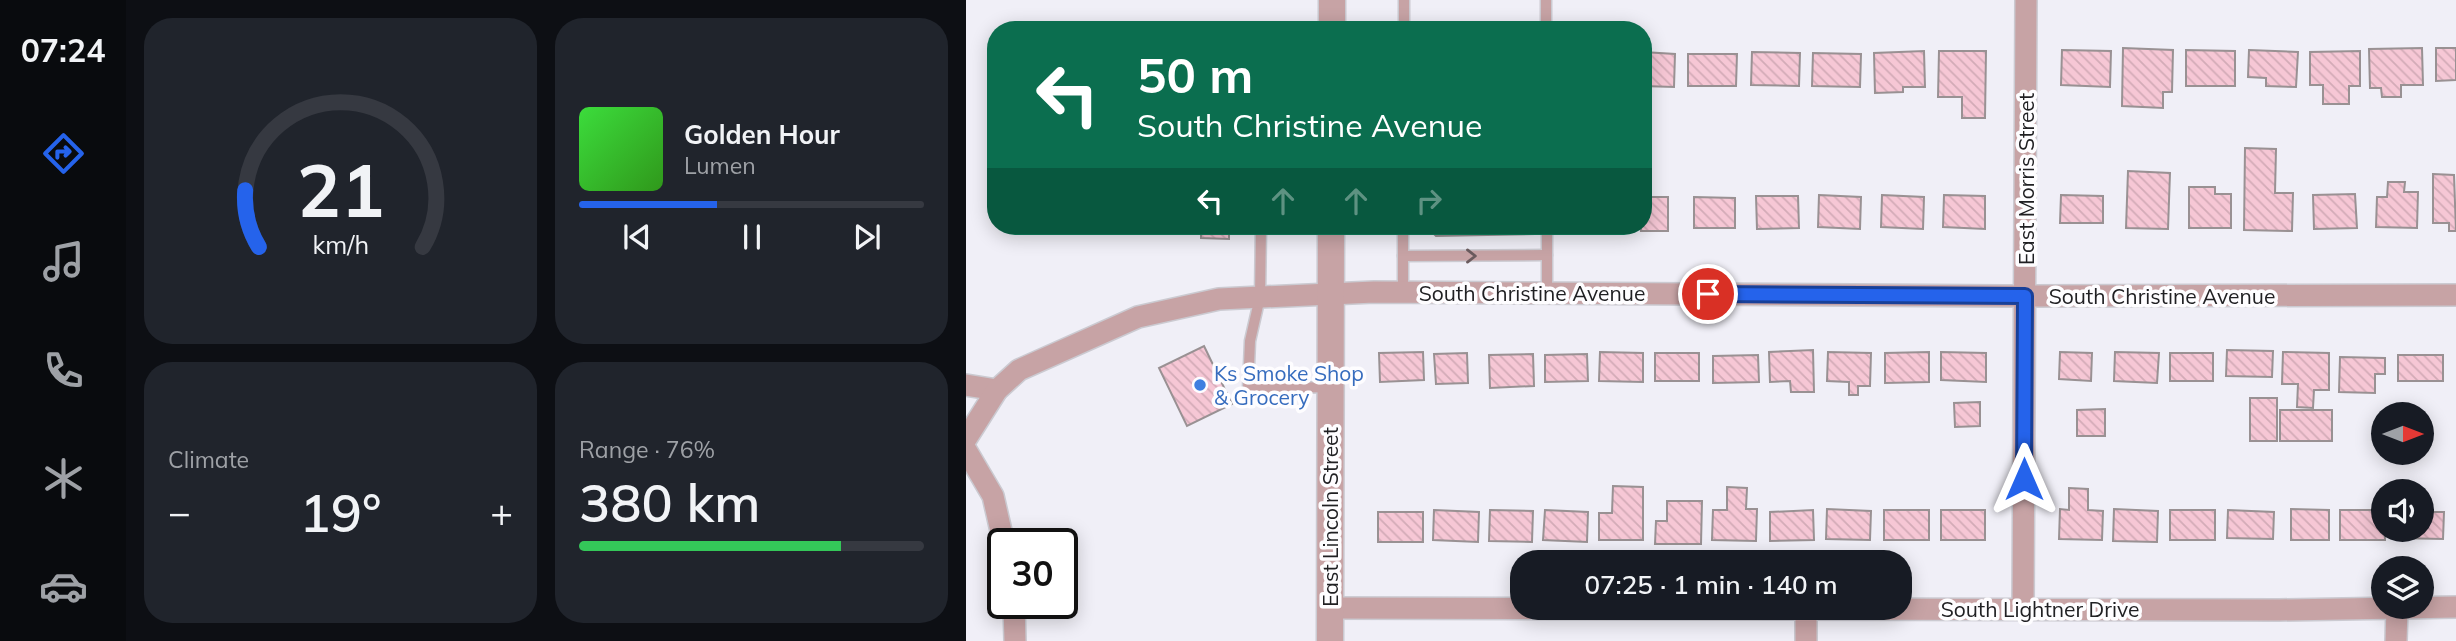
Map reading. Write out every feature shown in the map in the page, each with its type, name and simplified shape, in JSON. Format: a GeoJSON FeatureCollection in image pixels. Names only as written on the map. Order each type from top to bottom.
{"type":"FeatureCollection","features":[{"type":"Feature","properties":{"kind":"street"},"geometry":{"type":"LineString","coordinates":[[1332,0],[1332,21]]}},
{"type":"Feature","properties":{"kind":"street","name":"East Morris Street"},"geometry":{"type":"LineString","coordinates":[[2023,609],[2026,0]]}},
{"type":"Feature","properties":{"kind":"street","name":"East Lincoln Street"},"geometry":{"type":"LineString","coordinates":[[1330,641],[1331,235]]}},
{"type":"Feature","properties":{"kind":"street","name":"South Christine Avenue"},"geometry":{"type":"LineString","coordinates":[[966,439],[997,390],[1019,370],[1042,357],[1138,317],[1189,303],[1331,292],[2025,296],[2456,295]]}},
{"type":"Feature","properties":{"kind":"street"},"geometry":{"type":"LineString","coordinates":[[966,385],[997,390]]}},
{"type":"Feature","properties":{"kind":"street"},"geometry":{"type":"LineString","coordinates":[[966,450],[993,496],[1000,528]]}},
{"type":"Feature","properties":{"kind":"street","name":"South Lightner Drive"},"geometry":{"type":"LineString","coordinates":[[2434,607],[2456,607]]}},
{"type":"Feature","properties":{"kind":"street","name":"South Lightner Drive"},"geometry":{"type":"LineString","coordinates":[[1330,608],[1510,608]]}},
{"type":"Feature","properties":{"kind":"street","name":"South Lightner Drive"},"geometry":{"type":"LineString","coordinates":[[1912,609],[2371,608]]}},
{"type":"Feature","properties":{"kind":"street"},"geometry":{"type":"LineString","coordinates":[[1014,619],[1015,641]]}},
{"type":"Feature","properties":{"kind":"street"},"geometry":{"type":"LineString","coordinates":[[2396,641],[2397,619]]}},
{"type":"Feature","properties":{"kind":"street"},"geometry":{"type":"LineString","coordinates":[[1806,620],[1806,641]]}},
{"type":"Feature","properties":{"kind":"lane"},"geometry":{"type":"LineString","coordinates":[[1404,0],[1404,21]]}},
{"type":"Feature","properties":{"kind":"lane"},"geometry":{"type":"LineString","coordinates":[[1546,0],[1546,21]]}},
{"type":"Feature","properties":{"kind":"lane"},"geometry":{"type":"LineString","coordinates":[[1261,235],[1260,297],[1250,341],[1248,390],[1330,386]]}},
{"type":"Feature","properties":{"kind":"lane"},"geometry":{"type":"LineString","coordinates":[[1403,235],[1403,292]]}},
{"type":"Feature","properties":{"kind":"lane"},"geometry":{"type":"LineString","coordinates":[[1547,235],[1547,293]]}},
{"type":"Feature","properties":{"kind":"lane"},"geometry":{"type":"LineString","coordinates":[[1403,256],[1547,255]]}},
{"type":"Feature","properties":{"kind":"building"},"geometry":{"type":"Polygon","coordinates":[[[2123,48],[2173,50],[2172,92],[2163,92],[2163,108],[2122,106],[2123,48]]]}},
{"type":"Feature","properties":{"kind":"building"},"geometry":{"type":"Polygon","coordinates":[[[2422,48],[2423,85],[2401,85],[2401,97],[2382,97],[2381,88],[2370,88],[2369,49],[2422,48]]]}},
{"type":"Feature","properties":{"kind":"building"},"geometry":{"type":"Polygon","coordinates":[[[2436,48],[2456,48],[2456,80],[2436,81],[2436,48]]]}},
{"type":"Feature","properties":{"kind":"building"},"geometry":{"type":"Polygon","coordinates":[[[2062,50],[2111,51],[2110,87],[2061,85],[2062,50]]]}},
{"type":"Feature","properties":{"kind":"building"},"geometry":{"type":"Polygon","coordinates":[[[2186,50],[2235,51],[2235,86],[2186,86],[2186,50]]]}},
{"type":"Feature","properties":{"kind":"building"},"geometry":{"type":"Polygon","coordinates":[[[2249,50],[2298,52],[2296,87],[2266,86],[2266,78],[2248,77],[2249,50]]]}},
{"type":"Feature","properties":{"kind":"building"},"geometry":{"type":"Polygon","coordinates":[[[1924,51],[1925,87],[1903,87],[1903,92],[1875,93],[1874,53],[1924,51]]]}},
{"type":"Feature","properties":{"kind":"building"},"geometry":{"type":"Polygon","coordinates":[[[1939,51],[1986,51],[1985,118],[1962,118],[1962,97],[1938,97],[1939,51]]]}},
{"type":"Feature","properties":{"kind":"building"},"geometry":{"type":"Polygon","coordinates":[[[2360,51],[2360,86],[2349,86],[2349,104],[2323,104],[2323,85],[2310,85],[2310,52],[2360,51]]]}},
{"type":"Feature","properties":{"kind":"building"},"geometry":{"type":"Polygon","coordinates":[[[1752,52],[1800,53],[1799,86],[1751,85],[1752,52]]]}},
{"type":"Feature","properties":{"kind":"building"},"geometry":{"type":"Polygon","coordinates":[[[1652,53],[1675,54],[1674,87],[1652,86],[1652,53]]]}},
{"type":"Feature","properties":{"kind":"building"},"geometry":{"type":"Polygon","coordinates":[[[1813,53],[1861,54],[1860,87],[1812,86],[1813,53]]]}},
{"type":"Feature","properties":{"kind":"building"},"geometry":{"type":"Polygon","coordinates":[[[1688,54],[1737,54],[1736,86],[1688,86],[1688,54]]]}},
{"type":"Feature","properties":{"kind":"building"},"geometry":{"type":"Polygon","coordinates":[[[2245,148],[2276,149],[2275,193],[2293,193],[2292,231],[2244,230],[2245,148]]]}},
{"type":"Feature","properties":{"kind":"building"},"geometry":{"type":"Polygon","coordinates":[[[2128,171],[2170,173],[2168,229],[2126,228],[2128,171]]]}},
{"type":"Feature","properties":{"kind":"building"},"geometry":{"type":"Polygon","coordinates":[[[2433,174],[2454,175],[2456,231],[2449,231],[2449,223],[2433,223],[2433,174]]]}},
{"type":"Feature","properties":{"kind":"building"},"geometry":{"type":"Polygon","coordinates":[[[2388,182],[2405,182],[2404,192],[2418,192],[2417,228],[2376,227],[2377,197],[2387,197],[2388,182]]]}},
{"type":"Feature","properties":{"kind":"building"},"geometry":{"type":"Polygon","coordinates":[[[2189,187],[2215,187],[2215,194],[2231,194],[2231,228],[2189,228],[2189,187]]]}},
{"type":"Feature","properties":{"kind":"building"},"geometry":{"type":"Polygon","coordinates":[[[2355,194],[2357,228],[2314,229],[2313,195],[2355,194]]]}},
{"type":"Feature","properties":{"kind":"building"},"geometry":{"type":"Polygon","coordinates":[[[1819,195],[1861,197],[1860,229],[1818,227],[1819,195]]]}},
{"type":"Feature","properties":{"kind":"building"},"geometry":{"type":"Polygon","coordinates":[[[1882,195],[1924,197],[1923,229],[1881,227],[1882,195]]]}},
{"type":"Feature","properties":{"kind":"building"},"geometry":{"type":"Polygon","coordinates":[[[1944,195],[1985,196],[1985,229],[1943,227],[1944,195]]]}},
{"type":"Feature","properties":{"kind":"building"},"geometry":{"type":"Polygon","coordinates":[[[2061,195],[2103,196],[2103,223],[2060,223],[2061,195]]]}},
{"type":"Feature","properties":{"kind":"building"},"geometry":{"type":"Polygon","coordinates":[[[1756,196],[1798,196],[1799,228],[1757,229],[1756,196]]]}},
{"type":"Feature","properties":{"kind":"building"},"geometry":{"type":"Polygon","coordinates":[[[1652,197],[1668,197],[1668,231],[1652,231],[1652,197]]]}},
{"type":"Feature","properties":{"kind":"building"},"geometry":{"type":"Polygon","coordinates":[[[1694,197],[1735,198],[1735,228],[1694,228],[1694,197]]]}},
{"type":"Feature","properties":{"kind":"building"},"geometry":{"type":"Polygon","coordinates":[[[1201,235],[1229,235],[1229,239],[1201,238],[1201,235]]]}},
{"type":"Feature","properties":{"kind":"building"},"geometry":{"type":"Polygon","coordinates":[[[1204,346],[1232,404],[1187,426],[1159,368],[1204,346]]]}},
{"type":"Feature","properties":{"kind":"building"},"geometry":{"type":"Polygon","coordinates":[[[1813,350],[1814,392],[1791,392],[1790,381],[1770,382],[1769,352],[1813,350]]]}},
{"type":"Feature","properties":{"kind":"building"},"geometry":{"type":"Polygon","coordinates":[[[2227,350],[2273,351],[2272,377],[2226,376],[2227,350]]]}},
{"type":"Feature","properties":{"kind":"building"},"geometry":{"type":"Polygon","coordinates":[[[1423,352],[1424,380],[1380,382],[1379,353],[1423,352]]]}},
{"type":"Feature","properties":{"kind":"building"},"geometry":{"type":"Polygon","coordinates":[[[1600,352],[1643,353],[1643,382],[1599,381],[1600,352]]]}},
{"type":"Feature","properties":{"kind":"building"},"geometry":{"type":"Polygon","coordinates":[[[1828,352],[1871,353],[1870,386],[1858,386],[1858,395],[1849,395],[1849,382],[1827,381],[1828,352]]]}},
{"type":"Feature","properties":{"kind":"building"},"geometry":{"type":"Polygon","coordinates":[[[1929,352],[1929,382],[1885,383],[1885,353],[1929,352]]]}},
{"type":"Feature","properties":{"kind":"building"},"geometry":{"type":"Polygon","coordinates":[[[1941,352],[1986,353],[1986,382],[1941,380],[1941,352]]]}},
{"type":"Feature","properties":{"kind":"building"},"geometry":{"type":"Polygon","coordinates":[[[2060,352],[2092,353],[2091,381],[2059,379],[2060,352]]]}},
{"type":"Feature","properties":{"kind":"building"},"geometry":{"type":"Polygon","coordinates":[[[2115,352],[2159,353],[2157,383],[2114,381],[2115,352]]]}},
{"type":"Feature","properties":{"kind":"building"},"geometry":{"type":"Polygon","coordinates":[[[2283,352],[2329,353],[2329,390],[2314,390],[2313,408],[2297,407],[2298,384],[2282,384],[2283,352]]]}},
{"type":"Feature","properties":{"kind":"building"},"geometry":{"type":"Polygon","coordinates":[[[1467,353],[1468,383],[1436,384],[1434,354],[1467,353]]]}},
{"type":"Feature","properties":{"kind":"building"},"geometry":{"type":"Polygon","coordinates":[[[1655,353],[1699,353],[1699,381],[1655,381],[1655,353]]]}},
{"type":"Feature","properties":{"kind":"building"},"geometry":{"type":"Polygon","coordinates":[[[2170,353],[2213,353],[2213,381],[2170,381],[2170,353]]]}},
{"type":"Feature","properties":{"kind":"building"},"geometry":{"type":"Polygon","coordinates":[[[1533,354],[1534,386],[1490,388],[1489,355],[1533,354]]]}},
{"type":"Feature","properties":{"kind":"building"},"geometry":{"type":"Polygon","coordinates":[[[1587,354],[1588,381],[1545,382],[1545,355],[1587,354]]]}},
{"type":"Feature","properties":{"kind":"building"},"geometry":{"type":"Polygon","coordinates":[[[1758,355],[1759,382],[1713,383],[1713,356],[1758,355]]]}},
{"type":"Feature","properties":{"kind":"building"},"geometry":{"type":"Polygon","coordinates":[[[2398,355],[2443,355],[2443,381],[2398,381],[2398,355]]]}},
{"type":"Feature","properties":{"kind":"building"},"geometry":{"type":"Polygon","coordinates":[[[2340,357],[2385,358],[2385,374],[2375,374],[2375,393],[2339,392],[2340,357]]]}},
{"type":"Feature","properties":{"kind":"building"},"geometry":{"type":"Polygon","coordinates":[[[2250,398],[2277,398],[2277,441],[2250,441],[2250,398]]]}},
{"type":"Feature","properties":{"kind":"building"},"geometry":{"type":"Polygon","coordinates":[[[1980,402],[1980,426],[1955,427],[1954,403],[1980,402]]]}},
{"type":"Feature","properties":{"kind":"building"},"geometry":{"type":"Polygon","coordinates":[[[2105,409],[2105,436],[2077,436],[2077,410],[2105,409]]]}},
{"type":"Feature","properties":{"kind":"building"},"geometry":{"type":"Polygon","coordinates":[[[2280,410],[2332,410],[2332,441],[2280,441],[2280,410]]]}},
{"type":"Feature","properties":{"kind":"building"},"geometry":{"type":"Polygon","coordinates":[[[1613,486],[1643,487],[1643,540],[1599,540],[1599,513],[1612,513],[1613,486]]]}},
{"type":"Feature","properties":{"kind":"building"},"geometry":{"type":"Polygon","coordinates":[[[1727,487],[1747,488],[1746,509],[1757,509],[1756,541],[1712,540],[1713,510],[1727,510],[1727,487]]]}},
{"type":"Feature","properties":{"kind":"building"},"geometry":{"type":"Polygon","coordinates":[[[2069,488],[2088,489],[2088,510],[2103,511],[2102,540],[2059,539],[2060,509],[2069,510],[2069,488]]]}},
{"type":"Feature","properties":{"kind":"building"},"geometry":{"type":"Polygon","coordinates":[[[1667,501],[1702,501],[1701,544],[1655,544],[1656,521],[1667,521],[1667,501]]]}},
{"type":"Feature","properties":{"kind":"building"},"geometry":{"type":"Polygon","coordinates":[[[1827,509],[1871,511],[1870,540],[1826,539],[1827,509]]]}},
{"type":"Feature","properties":{"kind":"building"},"geometry":{"type":"Polygon","coordinates":[[[2114,509],[2158,511],[2157,542],[2113,541],[2114,509]]]}},
{"type":"Feature","properties":{"kind":"building"},"geometry":{"type":"Polygon","coordinates":[[[2291,509],[2329,510],[2329,540],[2291,540],[2291,509]]]}},
{"type":"Feature","properties":{"kind":"building"},"geometry":{"type":"Polygon","coordinates":[[[1434,510],[1479,512],[1478,542],[1433,540],[1434,510]]]}},
{"type":"Feature","properties":{"kind":"building"},"geometry":{"type":"Polygon","coordinates":[[[1490,510],[1533,511],[1532,542],[1489,541],[1490,510]]]}},
{"type":"Feature","properties":{"kind":"building"},"geometry":{"type":"Polygon","coordinates":[[[1545,510],[1588,512],[1587,542],[1543,540],[1545,510]]]}},
{"type":"Feature","properties":{"kind":"building"},"geometry":{"type":"Polygon","coordinates":[[[1813,510],[1814,540],[1770,541],[1770,512],[1813,510]]]}},
{"type":"Feature","properties":{"kind":"building"},"geometry":{"type":"Polygon","coordinates":[[[1884,510],[1929,510],[1929,540],[1884,540],[1884,510]]]}},
{"type":"Feature","properties":{"kind":"building"},"geometry":{"type":"Polygon","coordinates":[[[1941,510],[1985,510],[1985,540],[1941,540],[1941,510]]]}},
{"type":"Feature","properties":{"kind":"building"},"geometry":{"type":"Polygon","coordinates":[[[2170,510],[2215,510],[2215,540],[2170,540],[2170,510]]]}},
{"type":"Feature","properties":{"kind":"building"},"geometry":{"type":"Polygon","coordinates":[[[2228,510],[2274,512],[2273,539],[2227,538],[2228,510]]]}},
{"type":"Feature","properties":{"kind":"building"},"geometry":{"type":"Polygon","coordinates":[[[2340,510],[2371,510],[2371,540],[2340,540],[2340,510]]]}},
{"type":"Feature","properties":{"kind":"building"},"geometry":{"type":"Polygon","coordinates":[[[1378,512],[1423,512],[1423,542],[1378,542],[1378,512]]]}},
{"type":"Feature","properties":{"kind":"building"},"geometry":{"type":"Polygon","coordinates":[[[2434,512],[2444,512],[2443,539],[2434,539],[2434,512]]]}},
{"type":"Feature","properties":{"kind":"place","name":"Ks Smoke Shop & Grocery"},"geometry":{"type":"Point","coordinates":[1200,385]}},
{"type":"Feature","properties":{"kind":"route"},"geometry":{"type":"LineString","coordinates":[[1708,294],[2025,296],[2024,479]]}}]}
